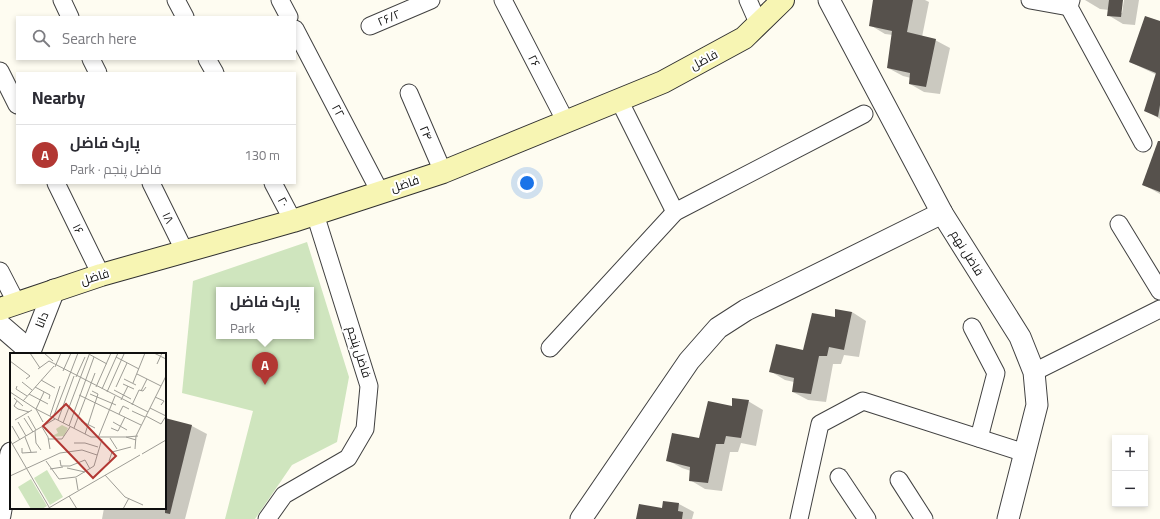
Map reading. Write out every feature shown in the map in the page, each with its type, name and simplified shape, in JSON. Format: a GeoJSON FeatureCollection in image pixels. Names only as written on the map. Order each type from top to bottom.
{"type":"FeatureCollection","features":[{"type":"Feature","properties":{"kind":"main road","name":"فاضل"},"geometry":{"type":"LineString","coordinates":[[8,306],[101,275],[293,221],[443,172],[670,78],[744,38],[783,0]]}},
{"type":"Feature","properties":{"kind":"street"},"geometry":{"type":"LineString","coordinates":[[62,0],[70,16]]}},
{"type":"Feature","properties":{"kind":"street"},"geometry":{"type":"LineString","coordinates":[[176,0],[184,16]]}},
{"type":"Feature","properties":{"kind":"street"},"geometry":{"type":"LineString","coordinates":[[280,0],[288,16]]}},
{"type":"Feature","properties":{"kind":"street","name":"۲۶"},"geometry":{"type":"LineString","coordinates":[[503,0],[566,122]]}},
{"type":"Feature","properties":{"kind":"street"},"geometry":{"type":"LineString","coordinates":[[748,0],[759,25]]}},
{"type":"Feature","properties":{"kind":"street","name":"فاضل نهم"},"geometry":{"type":"LineString","coordinates":[[829,0],[942,213],[1020,337],[1034,372],[1037,405],[1008,519]]}},
{"type":"Feature","properties":{"kind":"street"},"geometry":{"type":"LineString","coordinates":[[1030,0],[1070,3],[1143,143]]}},
{"type":"Feature","properties":{"kind":"street","name":"۲۶/۲"},"geometry":{"type":"LineString","coordinates":[[370,26],[420,2]]}},
{"type":"Feature","properties":{"kind":"street","name":"۲۲"},"geometry":{"type":"LineString","coordinates":[[296,31],[380,192]]}},
{"type":"Feature","properties":{"kind":"street"},"geometry":{"type":"LineString","coordinates":[[92,60],[98,72]]}},
{"type":"Feature","properties":{"kind":"street"},"geometry":{"type":"LineString","coordinates":[[208,60],[214,72]]}},
{"type":"Feature","properties":{"kind":"street"},"geometry":{"type":"LineString","coordinates":[[0,71],[16,103]]}},
{"type":"Feature","properties":{"kind":"street","name":"۲۴"},"geometry":{"type":"LineString","coordinates":[[409,93],[443,172]]}},
{"type":"Feature","properties":{"kind":"street"},"geometry":{"type":"LineString","coordinates":[[619,100],[675,212]]}},
{"type":"Feature","properties":{"kind":"street"},"geometry":{"type":"LineString","coordinates":[[550,348],[675,212],[864,114]]}},
{"type":"Feature","properties":{"kind":"street","name":"۱۶"},"geometry":{"type":"LineString","coordinates":[[56,184],[101,275]]}},
{"type":"Feature","properties":{"kind":"street","name":"۱۸"},"geometry":{"type":"LineString","coordinates":[[152,184],[185,252]]}},
{"type":"Feature","properties":{"kind":"street","name":"۲۰"},"geometry":{"type":"LineString","coordinates":[[274,184],[293,221]]}},
{"type":"Feature","properties":{"kind":"street"},"geometry":{"type":"LineString","coordinates":[[581,519],[689,361],[718,328],[746,310],[942,213]]}},
{"type":"Feature","properties":{"kind":"street","name":"فاضل پنجم"},"geometry":{"type":"LineString","coordinates":[[267,519],[284,495],[348,458],[365,429],[369,386],[315,214]]}},
{"type":"Feature","properties":{"kind":"street"},"geometry":{"type":"LineString","coordinates":[[1119,224],[1160,291]]}},
{"type":"Feature","properties":{"kind":"street"},"geometry":{"type":"LineString","coordinates":[[0,271],[8,306]]}},
{"type":"Feature","properties":{"kind":"street","name":"دانا"},"geometry":{"type":"LineString","coordinates":[[0,325],[29,352],[54,290]]}},
{"type":"Feature","properties":{"kind":"street"},"geometry":{"type":"LineString","coordinates":[[1034,372],[1160,309]]}},
{"type":"Feature","properties":{"kind":"street"},"geometry":{"type":"LineString","coordinates":[[972,327],[996,373],[979,438]]}},
{"type":"Feature","properties":{"kind":"street"},"geometry":{"type":"LineString","coordinates":[[799,519],[820,424],[863,401],[1025,453]]}},
{"type":"Feature","properties":{"kind":"street"},"geometry":{"type":"LineString","coordinates":[[0,514],[10,459]]}},
{"type":"Feature","properties":{"kind":"street"},"geometry":{"type":"LineString","coordinates":[[839,477],[867,519]]}},
{"type":"Feature","properties":{"kind":"street"},"geometry":{"type":"LineString","coordinates":[[899,480],[924,519]]}},
{"type":"Feature","properties":{"kind":"green space"},"geometry":{"type":"Polygon","coordinates":[[[307,242],[349,377],[337,442],[292,465],[255,519],[225,519],[253,411],[182,393],[193,281],[307,242]]]}},
{"type":"Feature","properties":{"kind":"building"},"geometry":{"type":"Polygon","coordinates":[[[873,0],[913,0],[907,32],[936,39],[926,87],[909,84],[910,73],[887,68],[892,31],[869,26],[873,0]]]}},
{"type":"Feature","properties":{"kind":"building"},"geometry":{"type":"Polygon","coordinates":[[[1109,0],[1123,0],[1121,17],[1107,16],[1109,0]]]}},
{"type":"Feature","properties":{"kind":"building"},"geometry":{"type":"Polygon","coordinates":[[[1145,16],[1160,21],[1160,105],[1158,117],[1144,111],[1156,73],[1129,62],[1145,16]]]}},
{"type":"Feature","properties":{"kind":"building"},"geometry":{"type":"Polygon","coordinates":[[[1158,141],[1160,141],[1160,192],[1142,185],[1158,141]]]}},
{"type":"Feature","properties":{"kind":"building"},"geometry":{"type":"Polygon","coordinates":[[[835,309],[852,312],[844,350],[829,347],[827,356],[819,356],[811,394],[792,392],[794,378],[769,372],[776,344],[803,350],[812,313],[835,317],[835,309]]]}},
{"type":"Feature","properties":{"kind":"building"},"geometry":{"type":"Polygon","coordinates":[[[732,398],[749,400],[741,438],[726,436],[724,444],[716,444],[708,483],[689,481],[690,467],[666,461],[672,433],[699,438],[708,401],[732,406],[732,398]]]}},
{"type":"Feature","properties":{"kind":"building"},"geometry":{"type":"Polygon","coordinates":[[[166,418],[192,425],[170,514],[165,513],[166,418]]]}},
{"type":"Feature","properties":{"kind":"building"},"geometry":{"type":"Polygon","coordinates":[[[663,501],[679,503],[678,511],[683,512],[682,519],[636,519],[639,504],[662,508],[663,501]]]}},
{"type":"Feature","properties":{"kind":"place","name":"پارک فاضل"},"geometry":{"type":"Point","coordinates":[265,385]}}]}
